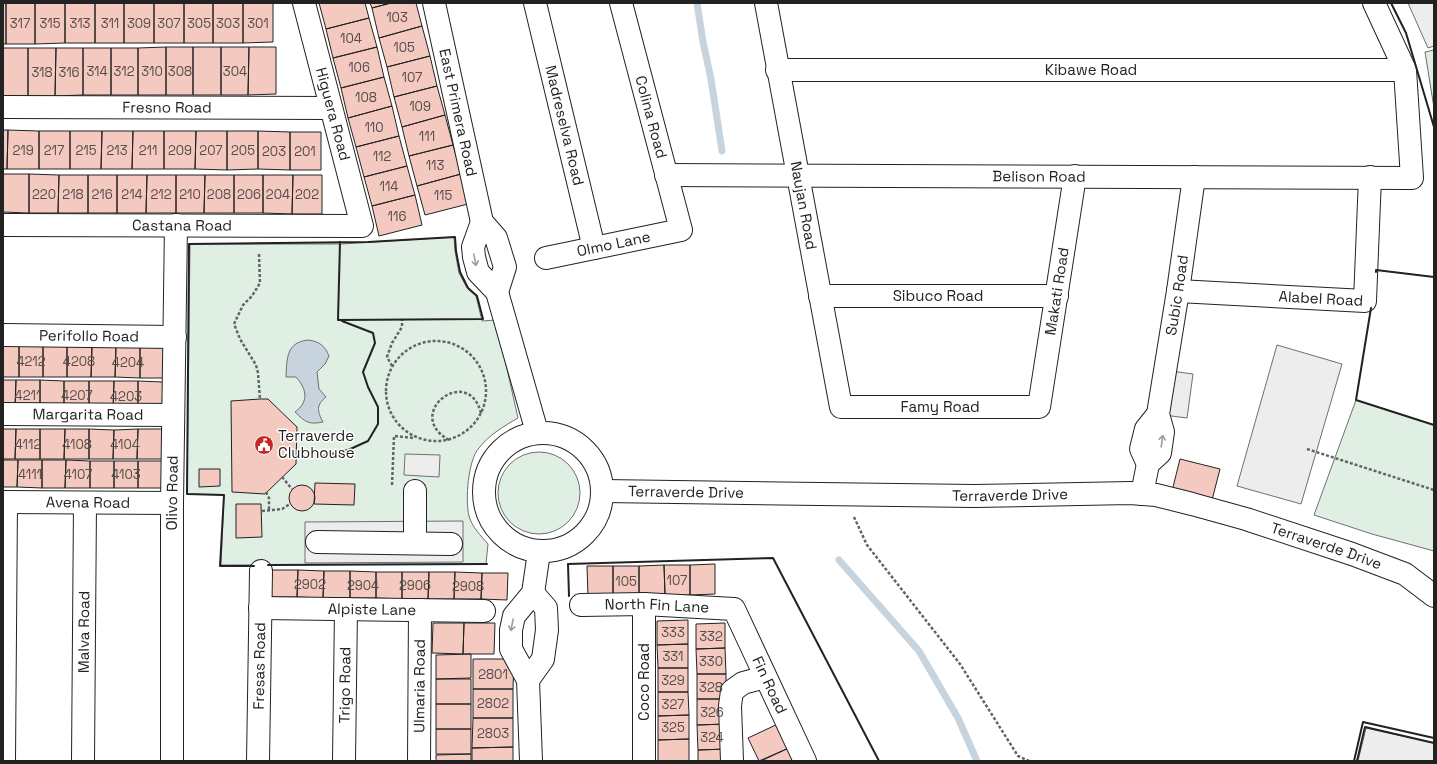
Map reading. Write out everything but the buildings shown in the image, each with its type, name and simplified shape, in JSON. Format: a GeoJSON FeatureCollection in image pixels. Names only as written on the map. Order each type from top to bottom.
{"type":"FeatureCollection","features":[{"type":"Feature","properties":{"kind":"street","name":"Higuera Road"},"geometry":{"type":"LineString","coordinates":[[304,3],[362,226]]}},
{"type":"Feature","properties":{"kind":"street","name":"East Primera Road"},"geometry":{"type":"LineString","coordinates":[[434,3],[482,222],[496,238],[504,267],[497,292],[537,432]]}},
{"type":"Feature","properties":{"kind":"street","name":"Madreselva Road"},"geometry":{"type":"LineString","coordinates":[[535,3],[594,248]]}},
{"type":"Feature","properties":{"kind":"street","name":"Colina Road"},"geometry":{"type":"LineString","coordinates":[[621,3],[681,230]]}},
{"type":"Feature","properties":{"kind":"street","name":"Naujan Road"},"geometry":{"type":"LineString","coordinates":[[766,3],[841,407]]}},
{"type":"Feature","properties":{"kind":"street"},"geometry":{"type":"LineString","coordinates":[[1374,3],[1405,70]]}},
{"type":"Feature","properties":{"kind":"street","name":"Kibawe Road"},"geometry":{"type":"LineString","coordinates":[[778,70],[1405,70]]}},
{"type":"Feature","properties":{"kind":"street","name":"Belison Road"},"geometry":{"type":"LineString","coordinates":[[666,175],[1412,178],[1405,70]]}},
{"type":"Feature","properties":{"kind":"street","name":"Fresno Road"},"geometry":{"type":"LineString","coordinates":[[3,107],[331,108]]}},
{"type":"Feature","properties":{"kind":"street","name":"Makati Road"},"geometry":{"type":"LineString","coordinates":[[1039,407],[1075,176]]}},
{"type":"Feature","properties":{"kind":"street","name":"Subic Road"},"geometry":{"type":"LineString","coordinates":[[1142,494],[1148,464],[1141,449],[1146,428],[1158,414],[1178,291],[1194,177]]}},
{"type":"Feature","properties":{"kind":"street","name":"Alabel Road"},"geometry":{"type":"LineString","coordinates":[[1178,291],[1365,301],[1370,177]]}},
{"type":"Feature","properties":{"kind":"street","name":"Castana Road"},"geometry":{"type":"LineString","coordinates":[[3,225],[362,226]]}},
{"type":"Feature","properties":{"kind":"street","name":"Olivo Road"},"geometry":{"type":"LineString","coordinates":[[172,761],[172,503],[176,225]]}},
{"type":"Feature","properties":{"kind":"street","name":"Olmo Lane"},"geometry":{"type":"LineString","coordinates":[[546,258],[681,230]]}},
{"type":"Feature","properties":{"kind":"street","name":"Sibuco Road"},"geometry":{"type":"LineString","coordinates":[[820,296],[1056,296]]}},
{"type":"Feature","properties":{"kind":"street","name":"Perifollo Road"},"geometry":{"type":"LineString","coordinates":[[3,335],[175,337]]}},
{"type":"Feature","properties":{"kind":"street","name":"Famy Road"},"geometry":{"type":"LineString","coordinates":[[841,407],[1039,407]]}},
{"type":"Feature","properties":{"kind":"street","name":"Margarita Road"},"geometry":{"type":"LineString","coordinates":[[3,414],[173,415]]}},
{"type":"Feature","properties":{"kind":"street"},"geometry":{"type":"LineString","coordinates":[[537,432],[557,434],[575,441],[589,454],[599,471],[603,490],[600,510],[591,528],[577,541],[559,549],[539,552],[522,548],[506,539],[493,526],[486,510],[483,491],[486,474],[494,459],[505,446],[520,437],[537,432]]}},
{"type":"Feature","properties":{"kind":"street","name":"Terraverde Drive"},"geometry":{"type":"LineString","coordinates":[[603,490],[974,496],[1142,494],[1192,504],[1246,519],[1352,554],[1405,574],[1434,596]]}},
{"type":"Feature","properties":{"kind":"street"},"geometry":{"type":"LineString","coordinates":[[415,491],[415,543]]}},
{"type":"Feature","properties":{"kind":"street"},"geometry":{"type":"LineString","coordinates":[[4,502],[4,761]]}},
{"type":"Feature","properties":{"kind":"street","name":"Avena Road"},"geometry":{"type":"LineString","coordinates":[[4,502],[172,503]]}},
{"type":"Feature","properties":{"kind":"street","name":"Malva Road"},"geometry":{"type":"LineString","coordinates":[[84,761],[85,503]]}},
{"type":"Feature","properties":{"kind":"street"},"geometry":{"type":"LineString","coordinates":[[317,542],[451,544]]}},
{"type":"Feature","properties":{"kind":"street"},"geometry":{"type":"LineString","coordinates":[[531,761],[528,680],[511,649],[511,630],[514,616],[533,593],[539,552]]}},
{"type":"Feature","properties":{"kind":"street","name":"Fresas Road"},"geometry":{"type":"LineString","coordinates":[[258,761],[261,571]]}},
{"type":"Feature","properties":{"kind":"street","name":"Terraverde Drive"},"geometry":{"type":"LineString","coordinates":[[1405,574],[1434,576]]}},
{"type":"Feature","properties":{"kind":"street"},"geometry":{"type":"LineString","coordinates":[[528,680],[543,660],[547,630],[546,608],[533,593]]}},
{"type":"Feature","properties":{"kind":"street","name":"North Fin Lane"},"geometry":{"type":"LineString","coordinates":[[581,605],[644,604],[734,609]]}},
{"type":"Feature","properties":{"kind":"street","name":"Coco Road"},"geometry":{"type":"LineString","coordinates":[[644,604],[644,761]]}},
{"type":"Feature","properties":{"kind":"street","name":"Alpiste Lane"},"geometry":{"type":"LineString","coordinates":[[260,608],[484,611]]}},
{"type":"Feature","properties":{"kind":"street","name":"Trigo Road"},"geometry":{"type":"LineString","coordinates":[[344,761],[346,609]]}},
{"type":"Feature","properties":{"kind":"street","name":"Fin Road"},"geometry":{"type":"LineString","coordinates":[[734,609],[805,761]]}},
{"type":"Feature","properties":{"kind":"street","name":"Ulmaria Road"},"geometry":{"type":"LineString","coordinates":[[419,761],[420,610]]}},
{"type":"Feature","properties":{"kind":"street"},"geometry":{"type":"LineString","coordinates":[[732,761],[730,706],[732,691],[743,683],[765,677]]}},
{"type":"Feature","properties":{"kind":"path"},"geometry":{"type":"LineString","coordinates":[[259,254],[260,283],[252,296],[243,305],[234,324],[240,339],[256,365],[260,399]]}},
{"type":"Feature","properties":{"kind":"path"},"geometry":{"type":"LineString","coordinates":[[392,366],[387,357],[392,343],[402,328],[402,320]]}},
{"type":"Feature","properties":{"kind":"path"},"geometry":{"type":"LineString","coordinates":[[392,492],[394,436],[416,438],[432,442],[449,440],[468,430],[476,422],[481,413],[486,398],[486,383],[481,368],[472,356],[460,347],[445,342],[430,341],[415,346],[402,354],[392,366],[386,391],[388,407],[396,422],[408,434],[416,438]]}},
{"type":"Feature","properties":{"kind":"path"},"geometry":{"type":"LineString","coordinates":[[449,440],[442,436],[433,422],[432,415],[434,407],[439,400],[452,392],[468,394],[479,406],[481,413]]}},
{"type":"Feature","properties":{"kind":"path"},"geometry":{"type":"LineString","coordinates":[[1307,450],[1434,490]]}},
{"type":"Feature","properties":{"kind":"path"},"geometry":{"type":"LineString","coordinates":[[282,477],[292,489]]}},
{"type":"Feature","properties":{"kind":"path"},"geometry":{"type":"LineString","coordinates":[[266,492],[269,498],[269,510]]}},
{"type":"Feature","properties":{"kind":"path"},"geometry":{"type":"LineString","coordinates":[[844,495],[867,545],[960,664],[1018,756],[1028,761]]}},
{"type":"Feature","properties":{"kind":"path"},"geometry":{"type":"LineString","coordinates":[[262,511],[282,509],[290,504]]}},
{"type":"Feature","properties":{"kind":"green space"},"geometry":{"type":"Polygon","coordinates":[[[1434,50],[1434,108],[1425,52],[1434,50]]]}},
{"type":"Feature","properties":{"kind":"green space"},"geometry":{"type":"Polygon","coordinates":[[[454,237],[459,273],[467,288],[476,296],[482,321],[496,320],[518,418],[507,424],[487,439],[479,448],[472,461],[468,480],[468,509],[470,520],[474,528],[488,544],[486,564],[221,565],[224,495],[187,494],[190,244],[341,244],[454,237]]]}},
{"type":"Feature","properties":{"kind":"green space"},"geometry":{"type":"Polygon","coordinates":[[[1356,400],[1434,425],[1434,551],[1372,534],[1314,515],[1356,400]]]}},
{"type":"Feature","properties":{"kind":"green space"},"geometry":{"type":"Polygon","coordinates":[[[539,452],[555,456],[568,464],[576,477],[580,493],[576,509],[568,522],[555,530],[539,534],[523,530],[510,522],[502,509],[498,493],[502,477],[510,464],[523,456],[539,452]]]}},
{"type":"Feature","properties":{"kind":"shaded area"},"geometry":{"type":"Polygon","coordinates":[[[1408,3],[1434,3],[1434,46],[1428,48],[1408,3]]]}},
{"type":"Feature","properties":{"kind":"shaded area"},"geometry":{"type":"Polygon","coordinates":[[[309,340],[322,345],[329,356],[325,364],[317,372],[319,389],[326,397],[320,403],[318,408],[323,422],[318,423],[308,422],[295,412],[303,404],[305,395],[304,391],[296,377],[286,377],[289,352],[301,341],[309,340]]]}},
{"type":"Feature","properties":{"kind":"shaded area"},"geometry":{"type":"Polygon","coordinates":[[[1277,345],[1342,364],[1301,504],[1237,486],[1277,345]]]}},
{"type":"Feature","properties":{"kind":"shaded area"},"geometry":{"type":"Polygon","coordinates":[[[1171,371],[1193,374],[1187,418],[1164,415],[1171,371]]]}},
{"type":"Feature","properties":{"kind":"shaded area"},"geometry":{"type":"Polygon","coordinates":[[[405,454],[440,455],[439,477],[404,475],[405,454]]]}},
{"type":"Feature","properties":{"kind":"shaded area"},"geometry":{"type":"Polygon","coordinates":[[[463,521],[463,562],[305,563],[305,522],[463,521]]]}},
{"type":"Feature","properties":{"kind":"shaded area"},"geometry":{"type":"Polygon","coordinates":[[[1366,728],[1434,743],[1434,761],[1358,761],[1366,728]]]}},
{"type":"Feature","properties":{"kind":"waterway"},"geometry":{"type":"LineString","coordinates":[[697,3],[722,151]]}},
{"type":"Feature","properties":{"kind":"waterway"},"geometry":{"type":"LineString","coordinates":[[839,560],[919,651],[958,718],[977,761]]}},
{"type":"Feature","properties":{"kind":"wall"},"geometry":{"type":"LineString","coordinates":[[1391,3],[1406,33],[1434,127]]}},
{"type":"Feature","properties":{"kind":"wall"},"geometry":{"type":"LineString","coordinates":[[254,566],[220,566],[224,495],[187,494],[189,244],[368,242],[455,237],[460,272],[468,288],[477,296],[483,319],[338,320]]}},
{"type":"Feature","properties":{"kind":"wall"},"geometry":{"type":"LineString","coordinates":[[338,320],[340,242]]}},
{"type":"Feature","properties":{"kind":"wall"},"geometry":{"type":"LineString","coordinates":[[1376,272],[1376,270],[1434,277]]}},
{"type":"Feature","properties":{"kind":"wall"},"geometry":{"type":"LineString","coordinates":[[1371,308],[1356,400],[1434,425]]}},
{"type":"Feature","properties":{"kind":"wall"},"geometry":{"type":"LineString","coordinates":[[323,456],[348,450],[368,441],[378,424],[378,407],[368,387],[363,372],[375,343],[373,333],[342,321]]}},
{"type":"Feature","properties":{"kind":"wall"},"geometry":{"type":"LineString","coordinates":[[569,596],[568,564],[773,558],[879,761]]}},
{"type":"Feature","properties":{"kind":"wall"},"geometry":{"type":"LineString","coordinates":[[268,565],[487,564]]}},
{"type":"Feature","properties":{"kind":"wall"},"geometry":{"type":"LineString","coordinates":[[1354,761],[1363,722],[1434,738]]}},
{"type":"Feature","properties":{"kind":"wall"},"geometry":{"type":"LineString","coordinates":[[1357,761],[1365,727],[1434,743]]}},
{"type":"Feature","properties":{"kind":"place","name":"Terraverde Clubhouse"},"geometry":{"type":"Point","coordinates":[264,445]}}]}
